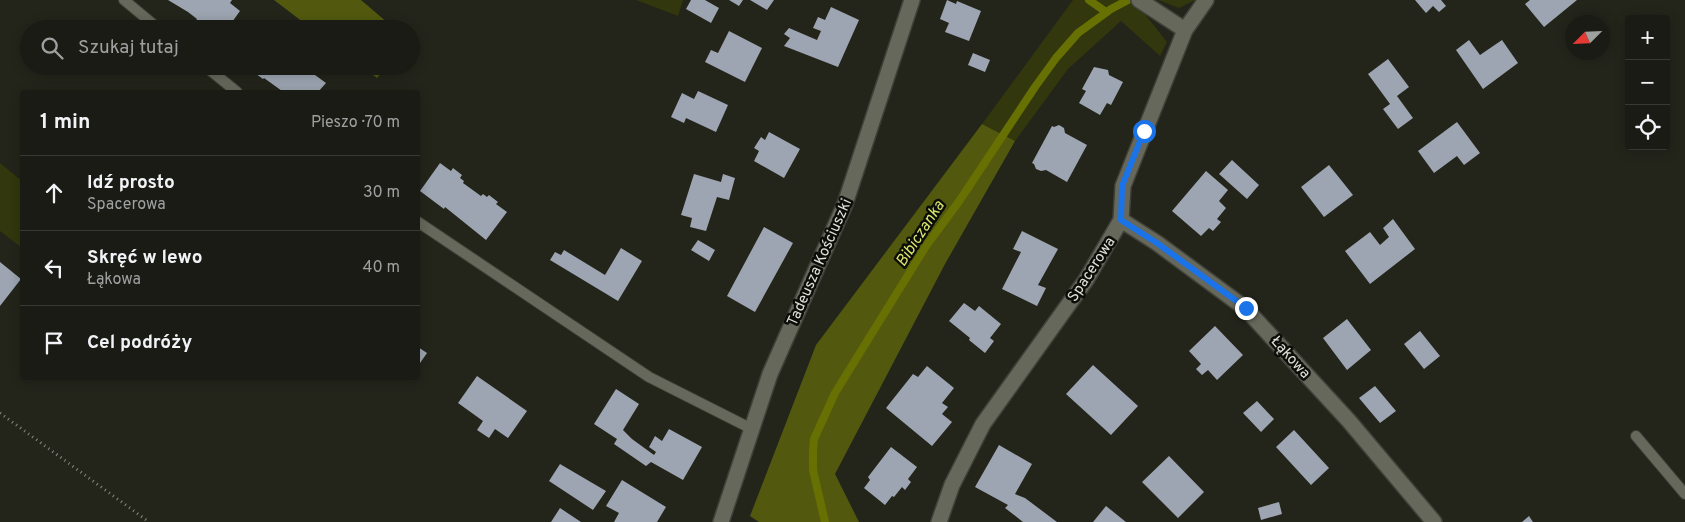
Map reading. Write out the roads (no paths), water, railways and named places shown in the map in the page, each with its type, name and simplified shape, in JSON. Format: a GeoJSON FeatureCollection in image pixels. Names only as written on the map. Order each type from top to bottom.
{"type":"FeatureCollection","features":[{"type":"Feature","properties":{"kind":"street","name":"Tadeusza Kościuszki"},"geometry":{"type":"LineString","coordinates":[[721,522],[770,374],[845,204],[912,0]]}},
{"type":"Feature","properties":{"kind":"street","name":"Spacerowa"},"geometry":{"type":"LineString","coordinates":[[939,522],[952,485],[983,424],[1086,280],[1121,220],[1122,186],[1185,30],[1206,0]]}},
{"type":"Feature","properties":{"kind":"street"},"geometry":{"type":"LineString","coordinates":[[1141,2],[1185,30]]}},
{"type":"Feature","properties":{"kind":"street","name":"Łąkowa"},"geometry":{"type":"LineString","coordinates":[[1121,220],[1157,243],[1246,308],[1350,421],[1434,522]]}},
{"type":"Feature","properties":{"kind":"lane"},"geometry":{"type":"LineString","coordinates":[[124,0],[148,20]]}},
{"type":"Feature","properties":{"kind":"lane"},"geometry":{"type":"LineString","coordinates":[[216,75],[235,90]]}},
{"type":"Feature","properties":{"kind":"lane"},"geometry":{"type":"LineString","coordinates":[[420,223],[649,377],[752,429]]}},
{"type":"Feature","properties":{"kind":"lane"},"geometry":{"type":"LineString","coordinates":[[1636,436],[1685,494]]}},
{"type":"Feature","properties":{"kind":"waterway"},"geometry":{"type":"LineString","coordinates":[[1089,0],[1106,12]]}},
{"type":"Feature","properties":{"kind":"waterway","name":"Bibiczanka"},"geometry":{"type":"LineString","coordinates":[[825,522],[813,470],[813,451],[814,439],[835,393],[926,246],[960,200],[1056,58],[1078,33],[1111,9],[1128,0]]}}]}
